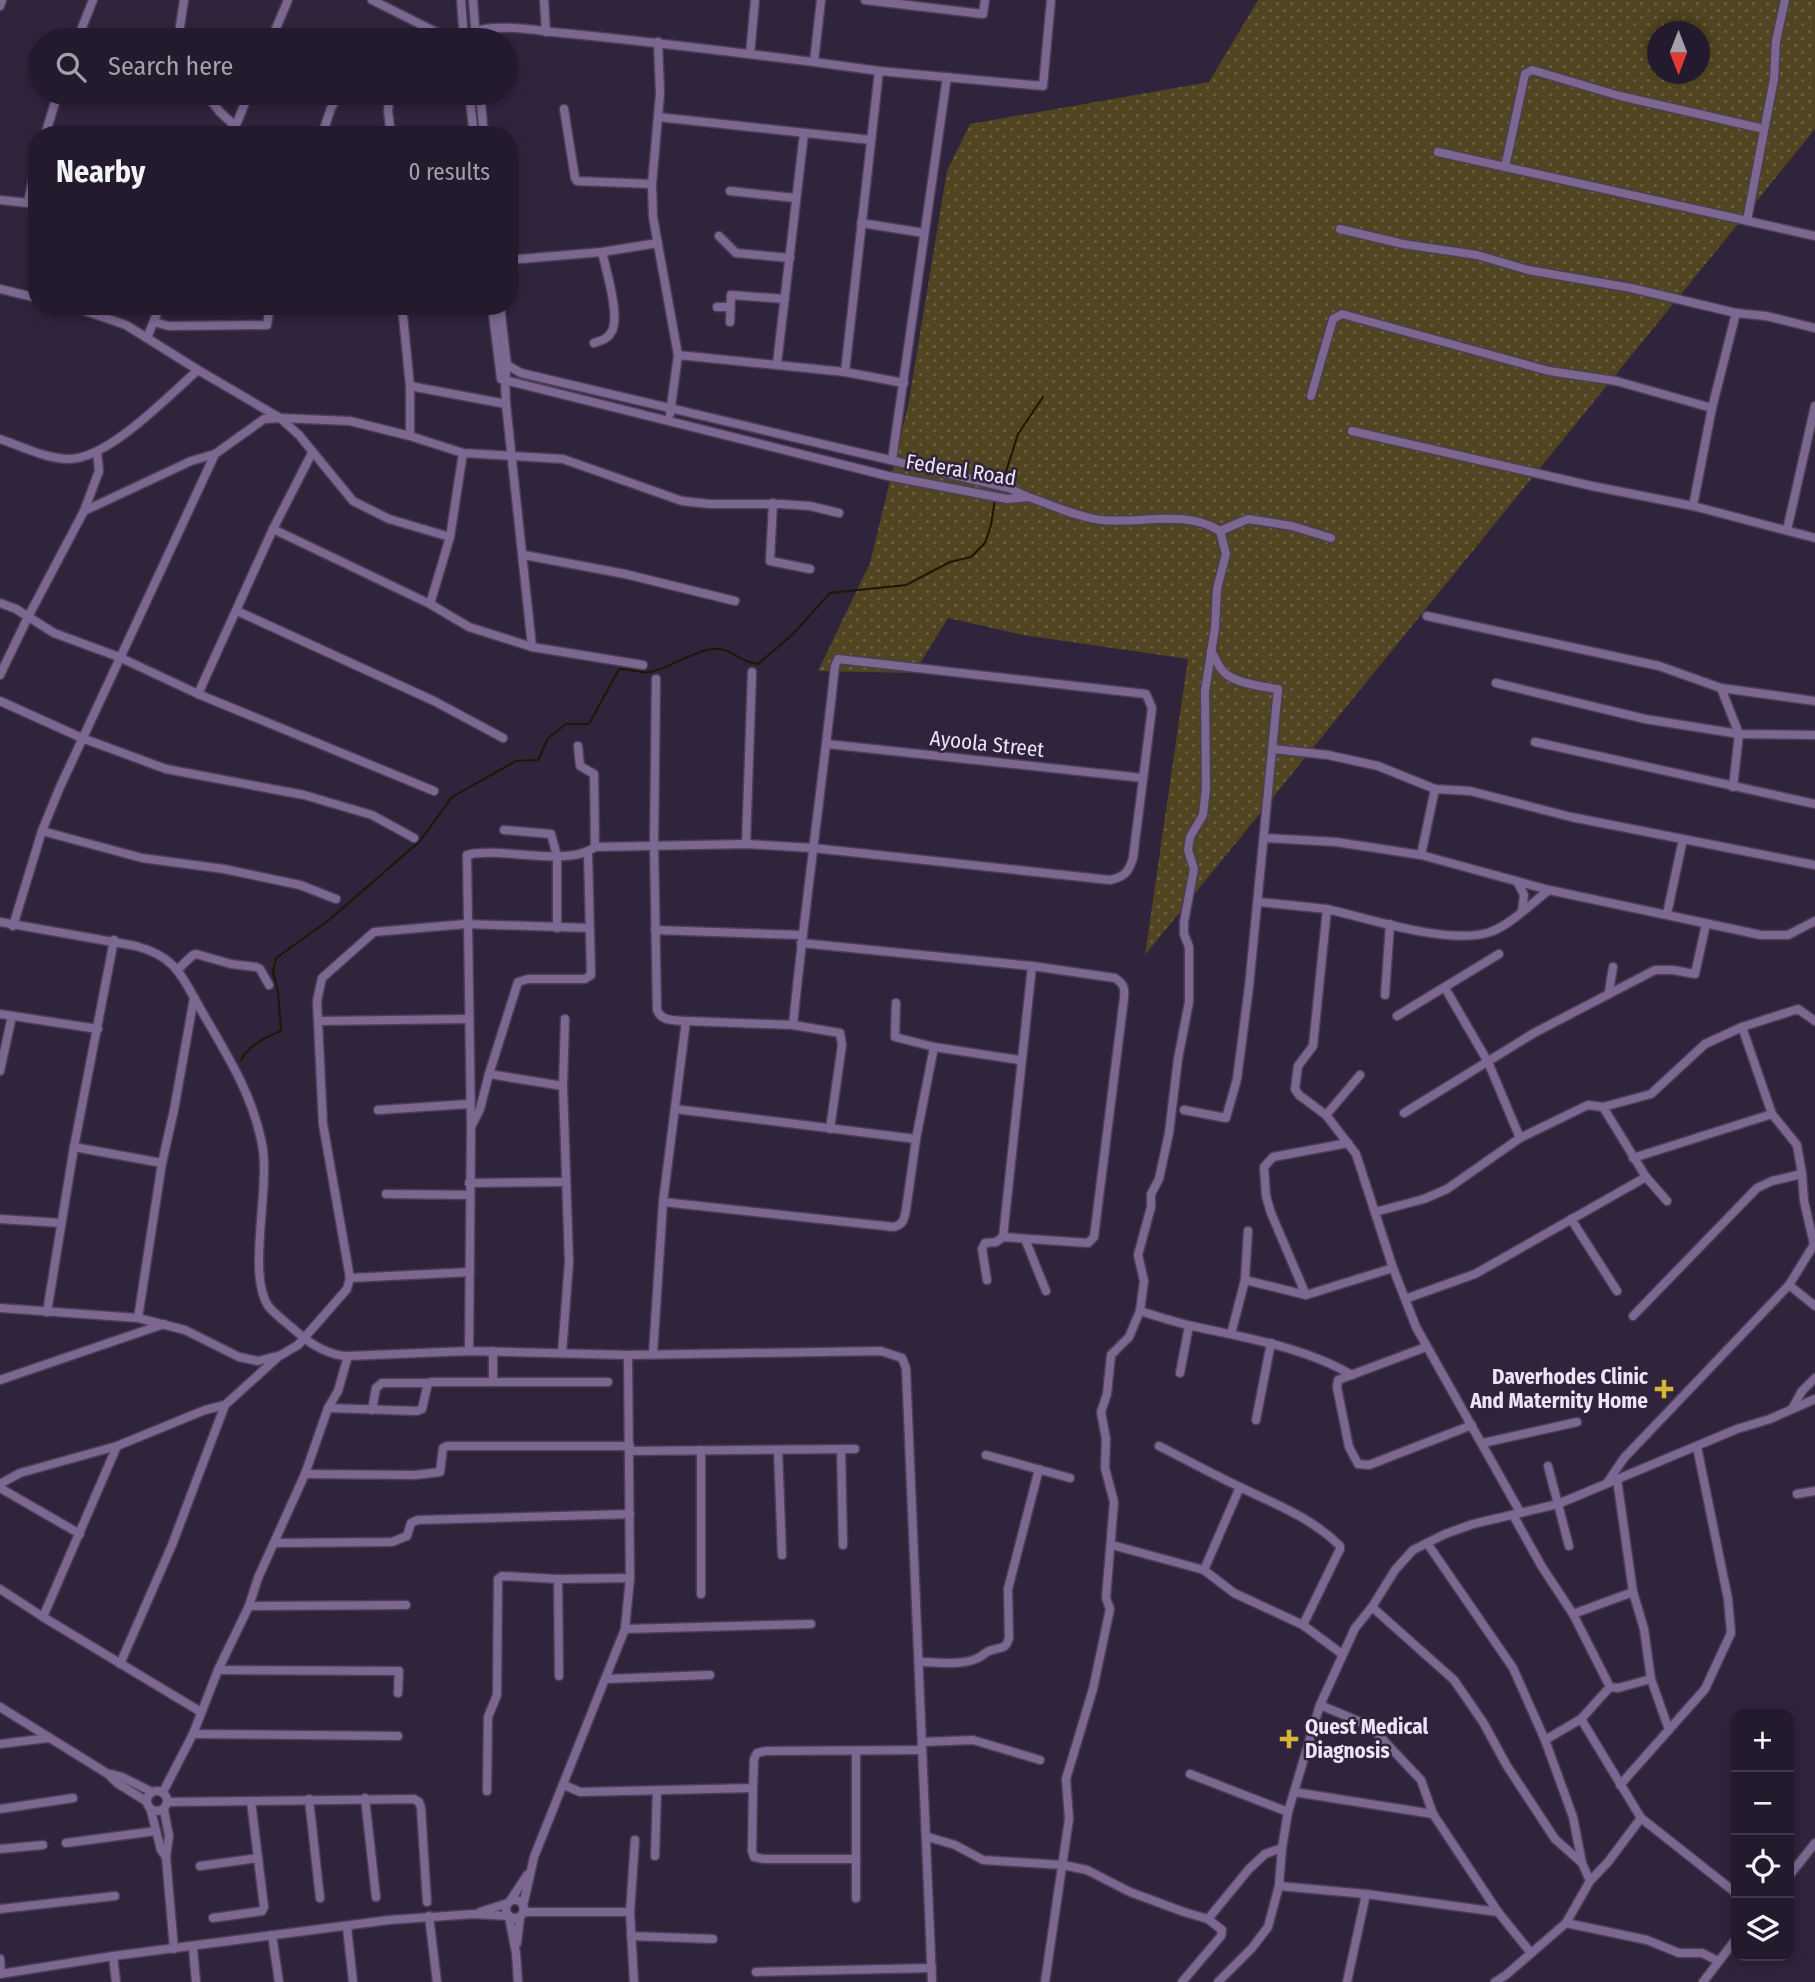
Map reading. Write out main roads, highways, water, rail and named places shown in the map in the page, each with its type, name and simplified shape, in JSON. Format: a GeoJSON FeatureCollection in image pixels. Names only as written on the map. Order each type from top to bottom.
{"type":"FeatureCollection","features":[{"type":"Feature","properties":{"kind":"waterway"},"geometry":{"type":"LineString","coordinates":[[1002,484],[1018,434],[1043,397]]}},
{"type":"Feature","properties":{"kind":"waterway"},"geometry":{"type":"LineString","coordinates":[[241,1060],[258,1042],[281,1031],[278,991],[273,972],[276,958],[329,920],[420,841],[452,797],[516,761],[538,760],[548,738],[566,724],[589,724],[619,669],[651,672],[712,649],[724,650],[758,664],[793,634],[830,593],[906,585],[950,562],[971,557],[985,543],[995,499]]}},
{"type":"Feature","properties":{"kind":"place","name":"Daverhodes Clinic And Maternity Home"},"geometry":{"type":"Point","coordinates":[1664,1389]}},
{"type":"Feature","properties":{"kind":"place","name":"Quest Medical Diagnosis"},"geometry":{"type":"Point","coordinates":[1289,1739]}}]}
